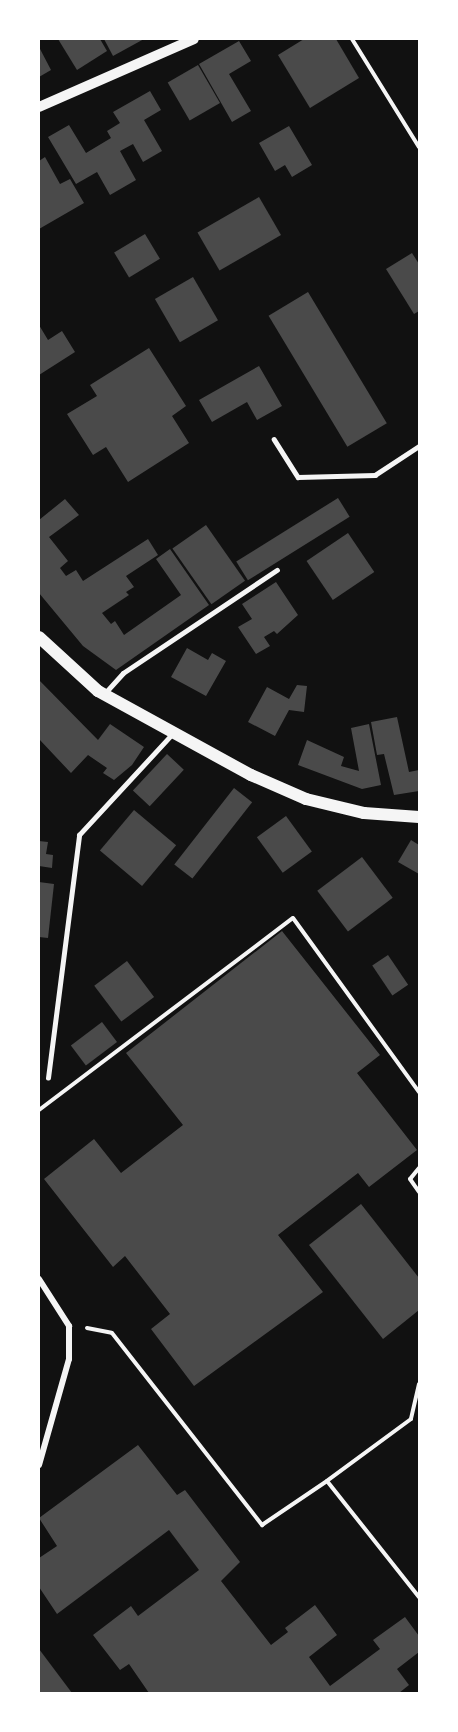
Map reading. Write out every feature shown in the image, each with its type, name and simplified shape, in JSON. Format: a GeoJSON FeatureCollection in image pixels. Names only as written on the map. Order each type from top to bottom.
{"type":"FeatureCollection","features":[{"type":"Feature","properties":{"kind":"main road"},"geometry":{"type":"LineString","coordinates":[[39,636],[104,694],[251,775],[306,799],[364,813],[419,817]]}},
{"type":"Feature","properties":{"kind":"street"},"geometry":{"type":"LineString","coordinates":[[39,107],[194,39]]}},
{"type":"Feature","properties":{"kind":"street"},"geometry":{"type":"LineString","coordinates":[[39,1279],[69,1326],[69,1359],[39,1465]]}},
{"type":"Feature","properties":{"kind":"lane"},"geometry":{"type":"LineString","coordinates":[[274,439],[298,477],[375,475],[419,446]]}},
{"type":"Feature","properties":{"kind":"lane"},"geometry":{"type":"LineString","coordinates":[[104,694],[123,673],[277,570]]}},
{"type":"Feature","properties":{"kind":"lane"},"geometry":{"type":"LineString","coordinates":[[48,1078],[80,835],[173,733]]}},
{"type":"Feature","properties":{"kind":"path"},"geometry":{"type":"LineString","coordinates":[[352,39],[419,147]]}},
{"type":"Feature","properties":{"kind":"path"},"geometry":{"type":"LineString","coordinates":[[39,1110],[293,918],[419,1092]]}},
{"type":"Feature","properties":{"kind":"path"},"geometry":{"type":"LineString","coordinates":[[419,1168],[410,1179],[419,1192]]}},
{"type":"Feature","properties":{"kind":"path"},"geometry":{"type":"LineString","coordinates":[[69,1326],[112,1332],[262,1525],[327,1481],[411,1419],[419,1384]]}},
{"type":"Feature","properties":{"kind":"path"},"geometry":{"type":"LineString","coordinates":[[327,1481],[419,1598]]}},
{"type":"Feature","properties":{"kind":"building"},"geometry":{"type":"Polygon","coordinates":[[[58,39],[100,39],[107,51],[77,70],[58,39]]]}},
{"type":"Feature","properties":{"kind":"building"},"geometry":{"type":"Polygon","coordinates":[[[104,39],[144,39],[113,56],[104,39]]]}},
{"type":"Feature","properties":{"kind":"building"},"geometry":{"type":"Polygon","coordinates":[[[304,39],[336,39],[359,78],[310,108],[278,55],[304,39]]]}},
{"type":"Feature","properties":{"kind":"building"},"geometry":{"type":"Polygon","coordinates":[[[239,41],[251,61],[229,74],[251,111],[232,122],[199,64],[239,41]]]}},
{"type":"Feature","properties":{"kind":"building"},"geometry":{"type":"Polygon","coordinates":[[[39,47],[51,70],[39,77],[39,47]]]}},
{"type":"Feature","properties":{"kind":"building"},"geometry":{"type":"Polygon","coordinates":[[[198,65],[220,103],[190,121],[168,83],[198,65]]]}},
{"type":"Feature","properties":{"kind":"building"},"geometry":{"type":"Polygon","coordinates":[[[150,91],[161,110],[144,120],[162,151],[143,162],[133,144],[120,151],[136,180],[110,195],[97,172],[76,184],[48,137],[69,125],[86,153],[111,138],[107,131],[120,123],[113,112],[150,91]]]}},
{"type":"Feature","properties":{"kind":"building"},"geometry":{"type":"Polygon","coordinates":[[[289,126],[312,165],[292,177],[285,165],[275,171],[259,143],[289,126]]]}},
{"type":"Feature","properties":{"kind":"building"},"geometry":{"type":"Polygon","coordinates":[[[45,157],[60,184],[70,179],[84,203],[39,229],[39,161],[45,157]]]}},
{"type":"Feature","properties":{"kind":"building"},"geometry":{"type":"Polygon","coordinates":[[[259,197],[281,235],[220,271],[198,232],[259,197]]]}},
{"type":"Feature","properties":{"kind":"building"},"geometry":{"type":"Polygon","coordinates":[[[145,234],[160,259],[129,277],[114,253],[145,234]]]}},
{"type":"Feature","properties":{"kind":"building"},"geometry":{"type":"Polygon","coordinates":[[[412,253],[419,264],[419,311],[414,314],[386,269],[412,253]]]}},
{"type":"Feature","properties":{"kind":"building"},"geometry":{"type":"Polygon","coordinates":[[[193,277],[218,320],[180,342],[155,299],[193,277]]]}},
{"type":"Feature","properties":{"kind":"building"},"geometry":{"type":"Polygon","coordinates":[[[308,292],[387,423],[347,447],[269,316],[308,292]]]}},
{"type":"Feature","properties":{"kind":"building"},"geometry":{"type":"Polygon","coordinates":[[[39,325],[48,340],[62,331],[75,352],[39,375],[39,325]]]}},
{"type":"Feature","properties":{"kind":"building"},"geometry":{"type":"Polygon","coordinates":[[[149,348],[186,406],[172,416],[189,443],[128,482],[106,447],[93,455],[67,414],[97,396],[90,385],[149,348]]]}},
{"type":"Feature","properties":{"kind":"building"},"geometry":{"type":"Polygon","coordinates":[[[259,366],[282,406],[257,420],[247,402],[212,422],[199,400],[259,366]]]}},
{"type":"Feature","properties":{"kind":"building"},"geometry":{"type":"Polygon","coordinates":[[[338,498],[350,517],[248,580],[236,562],[338,498]]]}},
{"type":"Feature","properties":{"kind":"building"},"geometry":{"type":"Polygon","coordinates":[[[65,499],[79,515],[49,537],[68,561],[60,568],[66,576],[76,570],[83,581],[148,539],[158,555],[126,576],[134,587],[126,592],[129,595],[102,613],[111,624],[115,621],[124,635],[181,595],[156,559],[170,549],[209,605],[116,670],[83,646],[39,593],[39,520],[65,499]]]}},
{"type":"Feature","properties":{"kind":"building"},"geometry":{"type":"Polygon","coordinates":[[[206,525],[245,581],[211,604],[172,549],[206,525]]]}},
{"type":"Feature","properties":{"kind":"building"},"geometry":{"type":"Polygon","coordinates":[[[348,533],[374,572],[333,600],[307,561],[348,533]]]}},
{"type":"Feature","properties":{"kind":"building"},"geometry":{"type":"Polygon","coordinates":[[[276,582],[298,615],[277,634],[274,631],[264,637],[270,646],[256,654],[238,627],[252,619],[242,604],[276,582]]]}},
{"type":"Feature","properties":{"kind":"building"},"geometry":{"type":"Polygon","coordinates":[[[187,648],[208,660],[212,653],[226,661],[206,696],[171,677],[187,648]]]}},
{"type":"Feature","properties":{"kind":"building"},"geometry":{"type":"Polygon","coordinates":[[[39,680],[98,740],[110,724],[144,747],[132,765],[114,780],[103,773],[107,768],[88,755],[71,773],[39,739],[39,680]]]}},
{"type":"Feature","properties":{"kind":"building"},"geometry":{"type":"Polygon","coordinates":[[[297,685],[307,686],[304,712],[289,710],[275,736],[248,722],[267,687],[289,699],[297,685]]]}},
{"type":"Feature","properties":{"kind":"building"},"geometry":{"type":"Polygon","coordinates":[[[397,717],[409,772],[419,770],[419,791],[394,795],[384,754],[377,755],[371,722],[397,717]]]}},
{"type":"Feature","properties":{"kind":"building"},"geometry":{"type":"Polygon","coordinates":[[[369,724],[381,785],[362,789],[298,765],[307,740],[344,757],[341,766],[359,771],[351,728],[369,724]]]}},
{"type":"Feature","properties":{"kind":"building"},"geometry":{"type":"Polygon","coordinates":[[[167,754],[184,770],[150,806],[133,791],[167,754]]]}},
{"type":"Feature","properties":{"kind":"building"},"geometry":{"type":"Polygon","coordinates":[[[234,788],[252,802],[192,879],[174,864],[234,788]]]}},
{"type":"Feature","properties":{"kind":"building"},"geometry":{"type":"Polygon","coordinates":[[[134,810],[176,845],[142,886],[100,851],[134,810]]]}},
{"type":"Feature","properties":{"kind":"building"},"geometry":{"type":"Polygon","coordinates":[[[286,816],[312,852],[283,873],[257,837],[286,816]]]}},
{"type":"Feature","properties":{"kind":"building"},"geometry":{"type":"Polygon","coordinates":[[[411,840],[419,845],[419,874],[398,862],[411,840]]]}},
{"type":"Feature","properties":{"kind":"building"},"geometry":{"type":"Polygon","coordinates":[[[39,841],[48,842],[46,854],[53,855],[52,868],[39,866],[39,841]]]}},
{"type":"Feature","properties":{"kind":"building"},"geometry":{"type":"Polygon","coordinates":[[[362,857],[393,898],[348,931],[317,891],[362,857]]]}},
{"type":"Feature","properties":{"kind":"building"},"geometry":{"type":"Polygon","coordinates":[[[39,882],[54,884],[48,938],[39,937],[39,882]]]}},
{"type":"Feature","properties":{"kind":"building"},"geometry":{"type":"Polygon","coordinates":[[[282,931],[380,1055],[357,1073],[417,1150],[369,1187],[358,1173],[278,1235],[323,1292],[194,1386],[151,1329],[170,1314],[125,1256],[113,1267],[44,1179],[94,1139],[121,1173],[183,1125],[126,1053],[282,931]]]}},
{"type":"Feature","properties":{"kind":"building"},"geometry":{"type":"Polygon","coordinates":[[[388,955],[408,985],[392,995],[372,966],[388,955]]]}},
{"type":"Feature","properties":{"kind":"building"},"geometry":{"type":"Polygon","coordinates":[[[127,961],[154,997],[121,1022],[94,986],[127,961]]]}},
{"type":"Feature","properties":{"kind":"building"},"geometry":{"type":"Polygon","coordinates":[[[102,1022],[117,1042],[86,1065],[71,1045],[102,1022]]]}},
{"type":"Feature","properties":{"kind":"building"},"geometry":{"type":"Polygon","coordinates":[[[361,1204],[419,1278],[419,1310],[383,1339],[309,1245],[361,1204]]]}},
{"type":"Feature","properties":{"kind":"building"},"geometry":{"type":"Polygon","coordinates":[[[138,1445],[177,1495],[185,1490],[240,1562],[221,1581],[271,1645],[288,1632],[285,1628],[315,1605],[337,1635],[309,1657],[330,1686],[380,1649],[373,1640],[405,1617],[419,1636],[419,1652],[397,1669],[409,1685],[399,1693],[149,1693],[129,1664],[120,1670],[93,1635],[131,1606],[138,1616],[199,1570],[169,1530],[57,1614],[39,1587],[39,1558],[57,1546],[39,1518],[138,1445]]]}},
{"type":"Feature","properties":{"kind":"building"},"geometry":{"type":"Polygon","coordinates":[[[39,1649],[72,1693],[39,1693],[39,1649]]]}}]}
